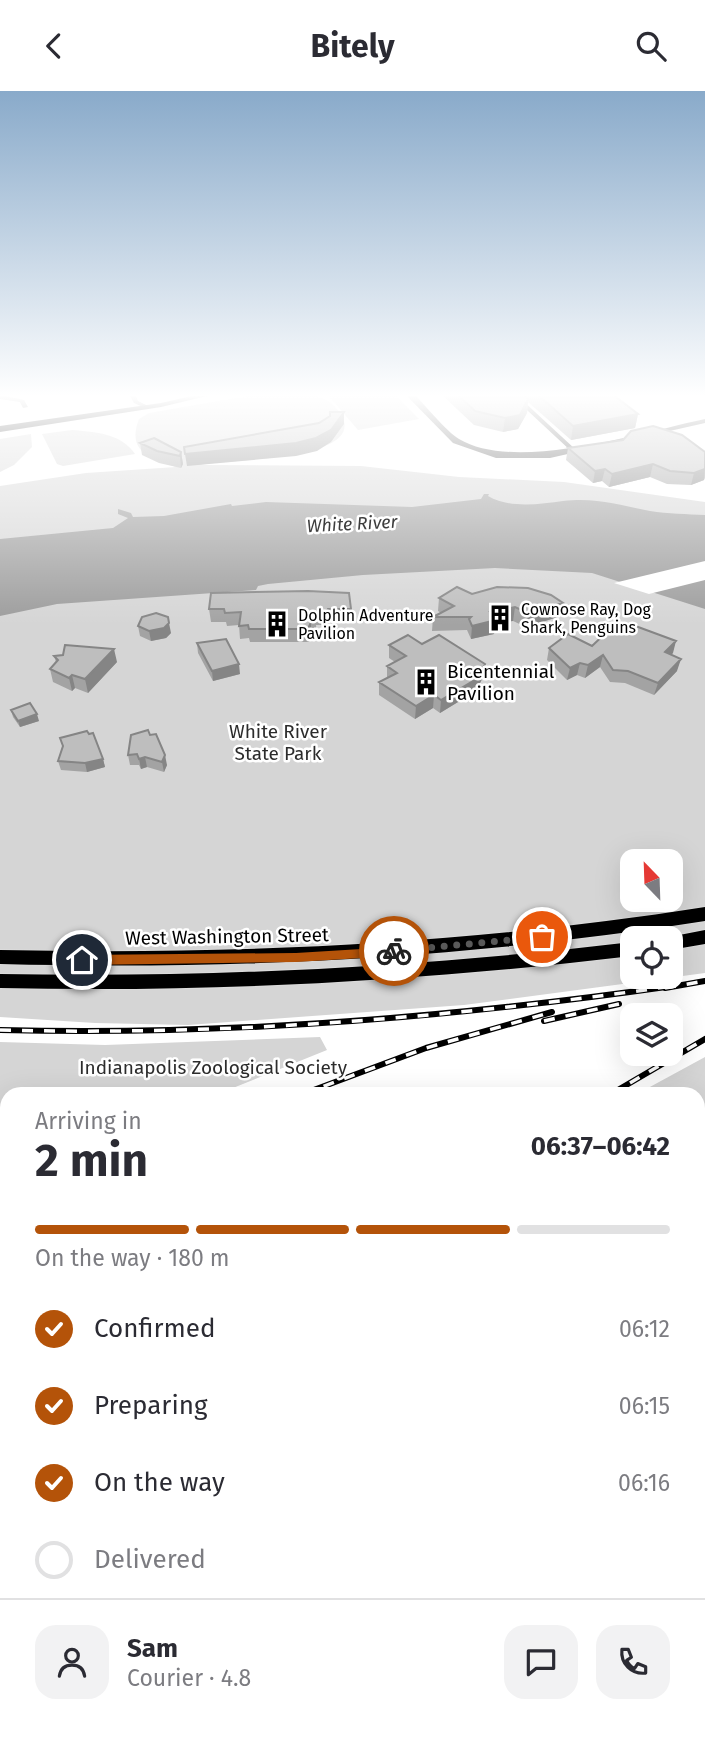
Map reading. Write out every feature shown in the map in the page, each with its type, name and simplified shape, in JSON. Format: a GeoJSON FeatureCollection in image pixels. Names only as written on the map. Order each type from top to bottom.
{"type":"FeatureCollection","features":[{"type":"Feature","properties":{"kind":"main road","name":"West Washington Street"},"geometry":{"type":"LineString","coordinates":[[0,957],[182,960],[320,956],[515,941],[705,914]]}},
{"type":"Feature","properties":{"kind":"main road"},"geometry":{"type":"LineString","coordinates":[[683,941],[705,937]]}},
{"type":"Feature","properties":{"kind":"main road"},"geometry":{"type":"LineString","coordinates":[[0,981],[141,984],[280,981],[467,968],[620,950]]}},
{"type":"Feature","properties":{"kind":"green space","name":"White River State Park"},"geometry":{"type":"Polygon","coordinates":[[[118,471],[404,471],[459,477],[564,482],[705,502],[705,973],[683,976],[683,926],[620,926],[620,984],[464,1005],[188,1025],[0,1017],[0,486],[118,471]]]}},
{"type":"Feature","properties":{"kind":"green space","name":"Indianapolis Zoological Society"},"geometry":{"type":"Polygon","coordinates":[[[320,1037],[327,1050],[235,1087],[0,1087],[0,1042],[105,1045],[320,1037]]]}},
{"type":"Feature","properties":{"kind":"green space"},"geometry":{"type":"Polygon","coordinates":[[[705,1057],[705,1087],[650,1087],[705,1057]]]}},
{"type":"Feature","properties":{"kind":"water","name":"White River"},"geometry":{"type":"Polygon","coordinates":[[[484,494],[515,504],[586,500],[657,512],[705,515],[705,609],[592,573],[495,568],[363,575],[268,584],[258,586],[256,590],[57,604],[0,616],[0,539],[113,528],[128,518],[118,514],[118,509],[131,513],[133,517],[164,516],[231,504],[266,502],[412,507],[481,499],[484,494]]]}},
{"type":"Feature","properties":{"kind":"pier"},"geometry":{"type":"Polygon","coordinates":[[[705,561],[705,580],[649,594],[614,583],[705,561]]]}},
{"type":"Feature","properties":{"kind":"building"},"geometry":{"type":"Polygon","coordinates":[[[670,471],[700,471],[694,473],[670,471]]]}},
{"type":"Feature","properties":{"kind":"building"},"geometry":{"type":"Polygon","coordinates":[[[457,587],[472,594],[497,587],[528,588],[551,595],[563,603],[528,613],[515,607],[490,612],[496,620],[472,626],[469,619],[471,617],[433,617],[454,606],[439,598],[457,587]]]}},
{"type":"Feature","properties":{"kind":"building"},"geometry":{"type":"Polygon","coordinates":[[[211,593],[349,593],[351,609],[316,612],[316,622],[311,622],[308,629],[249,629],[248,625],[239,626],[241,612],[225,613],[224,609],[209,609],[211,593]]]}},
{"type":"Feature","properties":{"kind":"building"},"geometry":{"type":"Polygon","coordinates":[[[156,613],[168,617],[169,623],[164,628],[149,631],[138,626],[142,617],[156,613]]]}},
{"type":"Feature","properties":{"kind":"building"},"geometry":{"type":"Polygon","coordinates":[[[630,624],[676,641],[665,652],[681,659],[658,683],[628,671],[613,670],[603,655],[588,665],[580,663],[570,668],[549,648],[568,634],[592,646],[612,627],[622,631],[630,624]]]}},
{"type":"Feature","properties":{"kind":"building","name":"Bicentennial Pavilion"},"geometry":{"type":"Polygon","coordinates":[[[408,635],[422,644],[439,635],[485,664],[478,678],[441,700],[434,695],[416,706],[379,682],[397,673],[387,666],[406,656],[389,645],[408,635]]]}},
{"type":"Feature","properties":{"kind":"building"},"geometry":{"type":"Polygon","coordinates":[[[226,639],[239,664],[212,671],[197,643],[226,639]]]}},
{"type":"Feature","properties":{"kind":"building"},"geometry":{"type":"Polygon","coordinates":[[[65,645],[114,649],[85,679],[72,675],[69,678],[50,669],[58,660],[54,656],[63,655],[65,645]]]}},
{"type":"Feature","properties":{"kind":"building"},"geometry":{"type":"Polygon","coordinates":[[[30,703],[37,714],[18,721],[11,710],[30,703]]]}},
{"type":"Feature","properties":{"kind":"building"},"geometry":{"type":"Polygon","coordinates":[[[148,730],[150,735],[156,734],[165,755],[162,762],[145,757],[139,759],[137,754],[128,755],[131,735],[148,730]]]}},
{"type":"Feature","properties":{"kind":"building"},"geometry":{"type":"Polygon","coordinates":[[[87,731],[89,734],[93,733],[103,759],[85,763],[58,761],[63,746],[60,738],[87,731]]]}},
{"type":"Feature","properties":{"kind":"railway"},"geometry":{"type":"LineString","coordinates":[[683,985],[705,981]]}},
{"type":"Feature","properties":{"kind":"railway"},"geometry":{"type":"LineString","coordinates":[[0,1030],[169,1030],[337,1022],[421,1016],[650,989]]}},
{"type":"Feature","properties":{"kind":"railway"},"geometry":{"type":"LineString","coordinates":[[544,1021],[619,1004]]}},
{"type":"Feature","properties":{"kind":"railway"},"geometry":{"type":"LineString","coordinates":[[322,1087],[426,1048],[552,1012]]}},
{"type":"Feature","properties":{"kind":"railway"},"geometry":{"type":"LineString","coordinates":[[623,1087],[705,1039]]}},
{"type":"Feature","properties":{"kind":"way so far"},"geometry":{"type":"LineString","coordinates":[[394,951],[542,937]]}},
{"type":"Feature","properties":{"kind":"place","name":"Cownose Ray, Dog Shark, Penguins"},"geometry":{"type":"Point","coordinates":[500,618]}},
{"type":"Feature","properties":{"kind":"place","name":"Dolphin Adventure Pavilion"},"geometry":{"type":"Point","coordinates":[277,624]}},
{"type":"Feature","properties":{"kind":"place","name":"Bicentennial Pavilion"},"geometry":{"type":"Point","coordinates":[426,682]}},
{"type":"Feature","properties":{"kind":"route"},"geometry":{"type":"LineString","coordinates":[[82,960],[296,957],[394,951]]}}]}
